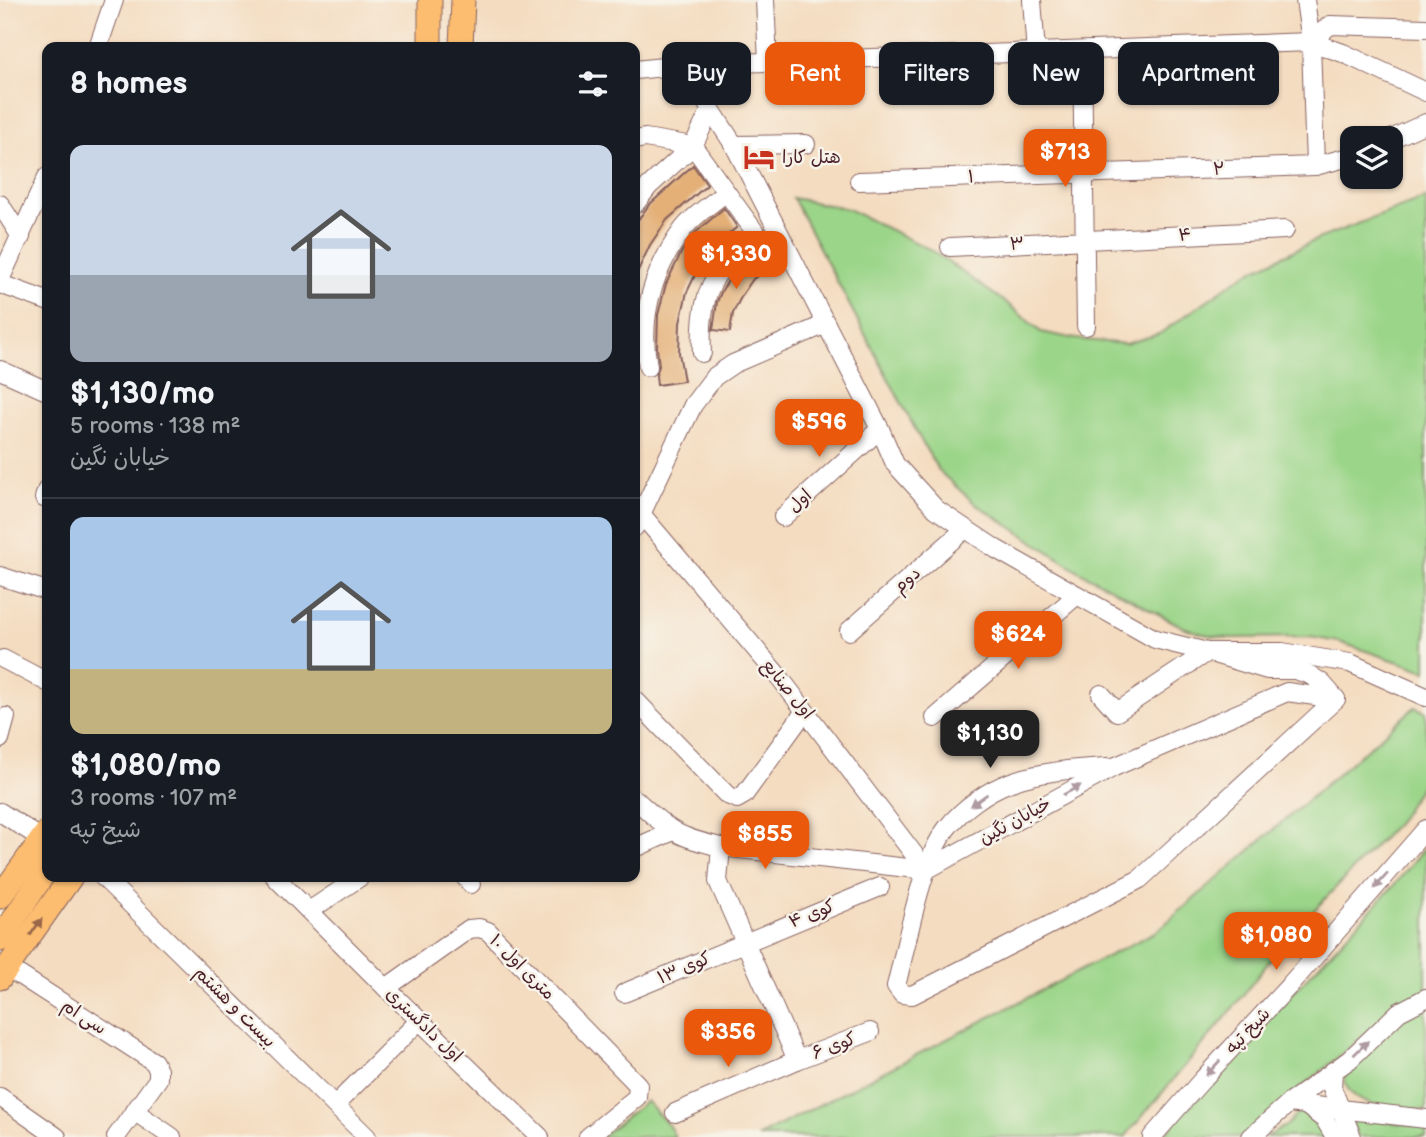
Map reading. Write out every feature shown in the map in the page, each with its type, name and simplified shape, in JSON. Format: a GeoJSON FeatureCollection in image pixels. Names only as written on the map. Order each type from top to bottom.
{"type":"FeatureCollection","features":[{"type":"Feature","properties":{"kind":"main road"},"geometry":{"type":"LineString","coordinates":[[430,0],[430,42]]}},
{"type":"Feature","properties":{"kind":"main road"},"geometry":{"type":"LineString","coordinates":[[461,42],[463,0]]}},
{"type":"Feature","properties":{"kind":"main road"},"geometry":{"type":"LineString","coordinates":[[0,897],[42,840]]}},
{"type":"Feature","properties":{"kind":"main road"},"geometry":{"type":"LineString","coordinates":[[0,940],[42,877]]}},
{"type":"Feature","properties":{"kind":"main road"},"geometry":{"type":"LineString","coordinates":[[4,972],[67,882]]}},
{"type":"Feature","properties":{"kind":"street"},"geometry":{"type":"LineString","coordinates":[[100,42],[114,0]]}},
{"type":"Feature","properties":{"kind":"street"},"geometry":{"type":"LineString","coordinates":[[765,0],[767,42]]}},
{"type":"Feature","properties":{"kind":"street"},"geometry":{"type":"LineString","coordinates":[[1032,0],[1035,42]]}},
{"type":"Feature","properties":{"kind":"street"},"geometry":{"type":"LineString","coordinates":[[1305,0],[1311,42],[1315,166]]}},
{"type":"Feature","properties":{"kind":"street"},"geometry":{"type":"LineString","coordinates":[[1311,42],[1330,25],[1426,28]]}},
{"type":"Feature","properties":{"kind":"street"},"geometry":{"type":"LineString","coordinates":[[1104,51],[1311,42],[1426,92]]}},
{"type":"Feature","properties":{"kind":"street"},"geometry":{"type":"LineString","coordinates":[[865,59],[1008,54]]}},
{"type":"Feature","properties":{"kind":"street"},"geometry":{"type":"LineString","coordinates":[[640,69],[662,67]]}},
{"type":"Feature","properties":{"kind":"street"},"geometry":{"type":"LineString","coordinates":[[707,105],[734,145],[880,429],[895,464],[936,509],[996,549],[1155,639],[1267,670],[1296,670],[1322,683],[1336,699],[1140,879],[912,995],[902,994],[896,986],[926,870],[945,830],[964,810],[989,792],[1011,782],[1069,770],[1114,766]]}},
{"type":"Feature","properties":{"kind":"street"},"geometry":{"type":"LineString","coordinates":[[1083,105],[1086,326]]}},
{"type":"Feature","properties":{"kind":"street"},"geometry":{"type":"LineString","coordinates":[[640,198],[693,146],[710,109]]}},
{"type":"Feature","properties":{"kind":"street"},"geometry":{"type":"LineString","coordinates":[[1403,134],[1426,123]]}},
{"type":"Feature","properties":{"kind":"street"},"geometry":{"type":"LineString","coordinates":[[640,139],[693,146],[758,236],[738,250],[716,272],[700,323],[702,352]]}},
{"type":"Feature","properties":{"kind":"street"},"geometry":{"type":"LineString","coordinates":[[734,145],[806,144]]}},
{"type":"Feature","properties":{"kind":"street","name":"۲"},"geometry":{"type":"LineString","coordinates":[[1084,173],[1315,166],[1340,159]]}},
{"type":"Feature","properties":{"kind":"street","name":"۱"},"geometry":{"type":"LineString","coordinates":[[859,181],[1084,173]]}},
{"type":"Feature","properties":{"kind":"street"},"geometry":{"type":"LineString","coordinates":[[42,189],[0,282],[42,299]]}},
{"type":"Feature","properties":{"kind":"street"},"geometry":{"type":"LineString","coordinates":[[648,367],[644,321],[650,295],[682,230],[726,192]]}},
{"type":"Feature","properties":{"kind":"street"},"geometry":{"type":"LineString","coordinates":[[0,204],[21,237]]}},
{"type":"Feature","properties":{"kind":"street","name":"۴"},"geometry":{"type":"LineString","coordinates":[[1085,241],[1285,230]]}},
{"type":"Feature","properties":{"kind":"street","name":"۳"},"geometry":{"type":"LineString","coordinates":[[950,247],[1085,241]]}},
{"type":"Feature","properties":{"kind":"street"},"geometry":{"type":"LineString","coordinates":[[640,519],[694,405],[715,377],[733,364],[826,324]]}},
{"type":"Feature","properties":{"kind":"street"},"geometry":{"type":"LineString","coordinates":[[0,370],[42,389]]}},
{"type":"Feature","properties":{"kind":"street","name":"اول"},"geometry":{"type":"LineString","coordinates":[[783,517],[880,429]]}},
{"type":"Feature","properties":{"kind":"street","name":"اول صنایع"},"geometry":{"type":"LineString","coordinates":[[640,522],[806,711],[926,870]]}},
{"type":"Feature","properties":{"kind":"street","name":"دوم"},"geometry":{"type":"LineString","coordinates":[[849,631],[965,529]]}},
{"type":"Feature","properties":{"kind":"street"},"geometry":{"type":"LineString","coordinates":[[0,576],[42,589]]}},
{"type":"Feature","properties":{"kind":"street"},"geometry":{"type":"LineString","coordinates":[[935,718],[1077,595]]}},
{"type":"Feature","properties":{"kind":"street"},"geometry":{"type":"LineString","coordinates":[[1101,694],[1118,712],[1207,652],[1282,652],[1350,663],[1426,697]]}},
{"type":"Feature","properties":{"kind":"street"},"geometry":{"type":"LineString","coordinates":[[3,659],[42,679]]}},
{"type":"Feature","properties":{"kind":"street","name":"خیابان نگین"},"geometry":{"type":"LineString","coordinates":[[926,870],[1114,766],[1287,692],[1336,699]]}},
{"type":"Feature","properties":{"kind":"street"},"geometry":{"type":"LineString","coordinates":[[640,705],[727,795],[737,799],[744,795],[806,711]]}},
{"type":"Feature","properties":{"kind":"street"},"geometry":{"type":"LineString","coordinates":[[0,739],[6,717]]}},
{"type":"Feature","properties":{"kind":"street"},"geometry":{"type":"LineString","coordinates":[[640,804],[671,832],[691,841],[722,847],[926,870]]}},
{"type":"Feature","properties":{"kind":"street"},"geometry":{"type":"LineString","coordinates":[[0,812],[42,834]]}},
{"type":"Feature","properties":{"kind":"street","name":"شیخ تپه"},"geometry":{"type":"LineString","coordinates":[[1152,1137],[1288,988],[1426,829]]}},
{"type":"Feature","properties":{"kind":"street"},"geometry":{"type":"LineString","coordinates":[[640,846],[671,832]]}},
{"type":"Feature","properties":{"kind":"street"},"geometry":{"type":"LineString","coordinates":[[722,847],[718,881],[797,1060]]}},
{"type":"Feature","properties":{"kind":"street","name":"بیست و هشتم"},"geometry":{"type":"LineString","coordinates":[[108,882],[367,1137]]}},
{"type":"Feature","properties":{"kind":"street","name":"اول دادگستری"},"geometry":{"type":"LineString","coordinates":[[280,882],[540,1137]]}},
{"type":"Feature","properties":{"kind":"street"},"geometry":{"type":"LineString","coordinates":[[309,911],[352,882]]}},
{"type":"Feature","properties":{"kind":"street","name":"کوی ۴"},"geometry":{"type":"LineString","coordinates":[[745,942],[880,887]]}},
{"type":"Feature","properties":{"kind":"street","name":"۱۰ متری اول"},"geometry":{"type":"LineString","coordinates":[[386,988],[470,929],[488,931],[638,1085],[636,1097],[588,1137]]}},
{"type":"Feature","properties":{"kind":"street","name":"کوی ۱۳"},"geometry":{"type":"LineString","coordinates":[[624,993],[745,942]]}},
{"type":"Feature","properties":{"kind":"street","name":"سی ام"},"geometry":{"type":"LineString","coordinates":[[4,972],[154,1062],[158,1079],[134,1111]]}},
{"type":"Feature","properties":{"kind":"street"},"geometry":{"type":"LineString","coordinates":[[1251,1137],[1289,1103],[1349,1060],[1399,1012],[1426,998]]}},
{"type":"Feature","properties":{"kind":"street"},"geometry":{"type":"LineString","coordinates":[[335,1105],[420,1020]]}},
{"type":"Feature","properties":{"kind":"street","name":"کوی ۶"},"geometry":{"type":"LineString","coordinates":[[675,1113],[797,1060],[870,1032]]}},
{"type":"Feature","properties":{"kind":"street"},"geometry":{"type":"LineString","coordinates":[[1333,1071],[1332,1088],[1352,1137]]}},
{"type":"Feature","properties":{"kind":"street"},"geometry":{"type":"LineString","coordinates":[[0,1097],[57,1137]]}},
{"type":"Feature","properties":{"kind":"street"},"geometry":{"type":"LineString","coordinates":[[1289,1103],[1426,1119]]}},
{"type":"Feature","properties":{"kind":"street"},"geometry":{"type":"LineString","coordinates":[[1307,1107],[1325,1120],[1335,1137]]}},
{"type":"Feature","properties":{"kind":"street"},"geometry":{"type":"LineString","coordinates":[[116,1137],[134,1111],[172,1137]]}},
{"type":"Feature","properties":{"kind":"green space"},"geometry":{"type":"Polygon","coordinates":[[[793,198],[848,209],[929,249],[1008,304],[1041,332],[1125,344],[1159,334],[1245,274],[1318,239],[1426,198],[1426,671],[1339,642],[1310,637],[1227,638],[1183,627],[1080,572],[973,502],[939,471],[923,444],[793,198]]]}},
{"type":"Feature","properties":{"kind":"green space"},"geometry":{"type":"Polygon","coordinates":[[[1415,707],[1426,712],[1426,778],[1397,823],[1285,941],[1225,1018],[1125,1137],[757,1137],[1157,931],[1415,707]]]}},
{"type":"Feature","properties":{"kind":"green space"},"geometry":{"type":"Polygon","coordinates":[[[1426,846],[1426,992],[1398,1007],[1243,1137],[1162,1137],[1238,1051],[1397,882],[1426,846]]]}},
{"type":"Feature","properties":{"kind":"green space"},"geometry":{"type":"Polygon","coordinates":[[[1426,1004],[1426,1110],[1374,1105],[1353,1095],[1346,1085],[1344,1073],[1390,1027],[1426,1004]]]}},
{"type":"Feature","properties":{"kind":"green space"},"geometry":{"type":"Polygon","coordinates":[[[646,1101],[669,1126],[675,1137],[601,1137],[646,1101]]]}},
{"type":"Feature","properties":{"kind":"green space"},"geometry":{"type":"Polygon","coordinates":[[[1305,1105],[1331,1137],[1266,1137],[1287,1125],[1305,1105]]]}},
{"type":"Feature","properties":{"kind":"green space"},"geometry":{"type":"Polygon","coordinates":[[[1349,1117],[1426,1127],[1426,1137],[1358,1137],[1349,1117]]]}},
{"type":"Feature","properties":{"kind":"building"},"geometry":{"type":"Polygon","coordinates":[[[693,165],[707,185],[667,220],[650,245],[640,266],[640,217],[649,205],[693,165]]]}},
{"type":"Feature","properties":{"kind":"building"},"geometry":{"type":"Polygon","coordinates":[[[724,208],[737,227],[717,244],[699,267],[687,292],[680,323],[679,353],[684,381],[657,385],[658,315],[666,284],[694,234],[724,208]]]}},
{"type":"Feature","properties":{"kind":"building"},"geometry":{"type":"Polygon","coordinates":[[[755,252],[769,268],[753,279],[742,295],[733,313],[730,332],[713,330],[717,302],[722,290],[737,268],[755,252]]]}},
{"type":"Feature","properties":{"kind":"place","name":"هتل کارا"},"geometry":{"type":"Point","coordinates":[759,157]}}]}
